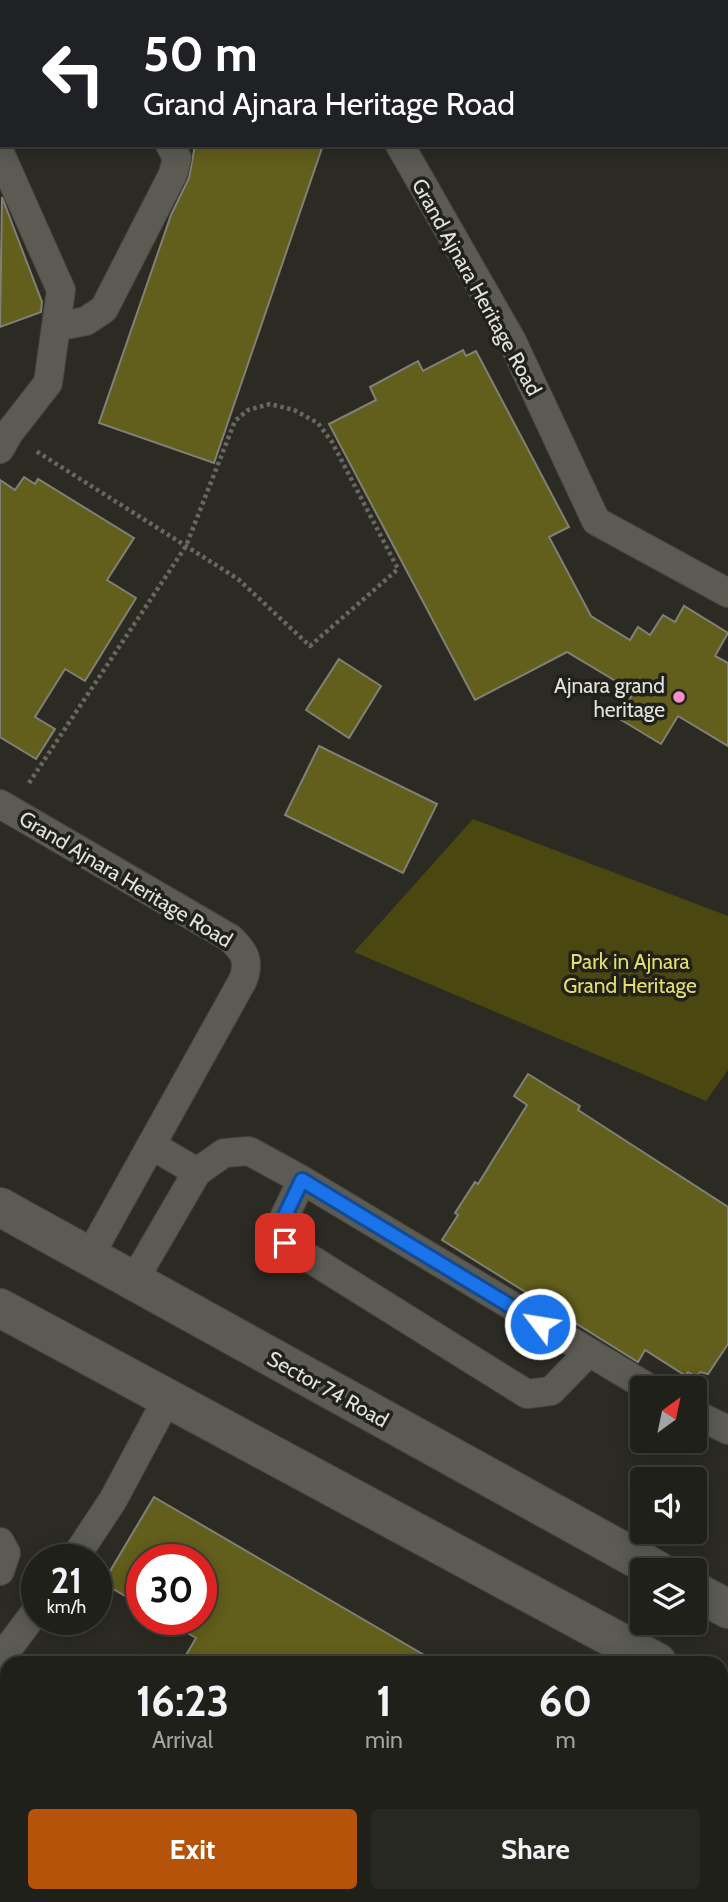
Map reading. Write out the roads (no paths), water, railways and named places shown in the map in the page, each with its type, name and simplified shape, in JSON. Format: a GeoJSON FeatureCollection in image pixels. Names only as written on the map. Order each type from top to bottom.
{"type":"FeatureCollection","features":[{"type":"Feature","properties":{"kind":"street"},"geometry":{"type":"LineString","coordinates":[[56,327],[86,321],[104,309],[173,174],[177,158],[171,147]]}},
{"type":"Feature","properties":{"kind":"street","name":"Grand Ajnara Heritage Road"},"geometry":{"type":"LineString","coordinates":[[401,147],[512,341],[596,521],[728,593]]}},
{"type":"Feature","properties":{"kind":"street"},"geometry":{"type":"LineString","coordinates":[[0,153],[61,290],[48,383],[4,441]]}},
{"type":"Feature","properties":{"kind":"street","name":"Grand Ajnara Heritage Road"},"geometry":{"type":"LineString","coordinates":[[5,807],[230,939],[242,948],[248,967],[89,1257]]}},
{"type":"Feature","properties":{"kind":"street"},"geometry":{"type":"LineString","coordinates":[[151,1145],[197,1172]]}},
{"type":"Feature","properties":{"kind":"street"},"geometry":{"type":"LineString","coordinates":[[133,1282],[197,1172],[224,1153],[249,1151],[302,1180],[630,1377]]}},
{"type":"Feature","properties":{"kind":"street"},"geometry":{"type":"LineString","coordinates":[[302,1180],[279,1228],[285,1243],[527,1394],[551,1391],[588,1353]]}},
{"type":"Feature","properties":{"kind":"street","name":"Sector 74 Road"},"geometry":{"type":"LineString","coordinates":[[0,1207],[634,1558]]}},
{"type":"Feature","properties":{"kind":"street"},"geometry":{"type":"LineString","coordinates":[[0,1308],[646,1656]]}},
{"type":"Feature","properties":{"kind":"street"},"geometry":{"type":"LineString","coordinates":[[85,1544],[113,1500],[167,1399]]}},
{"type":"Feature","properties":{"kind":"street"},"geometry":{"type":"LineString","coordinates":[[707,1420],[728,1430]]}},
{"type":"Feature","properties":{"kind":"street"},"geometry":{"type":"LineString","coordinates":[[0,1542],[6,1553],[0,1571]]}},
{"type":"Feature","properties":{"kind":"street"},"geometry":{"type":"LineString","coordinates":[[707,1598],[728,1609]]}},
{"type":"Feature","properties":{"kind":"street"},"geometry":{"type":"LineString","coordinates":[[2,1656],[21,1631]]}},
{"type":"Feature","properties":{"kind":"place","name":"Ajnara grand heritage"},"geometry":{"type":"Point","coordinates":[679,697]}},
{"type":"Feature","properties":{"kind":"park label","name":"Park in Ajnara Grand Heritage"},"geometry":{"type":"Point","coordinates":[630,973]}}]}
